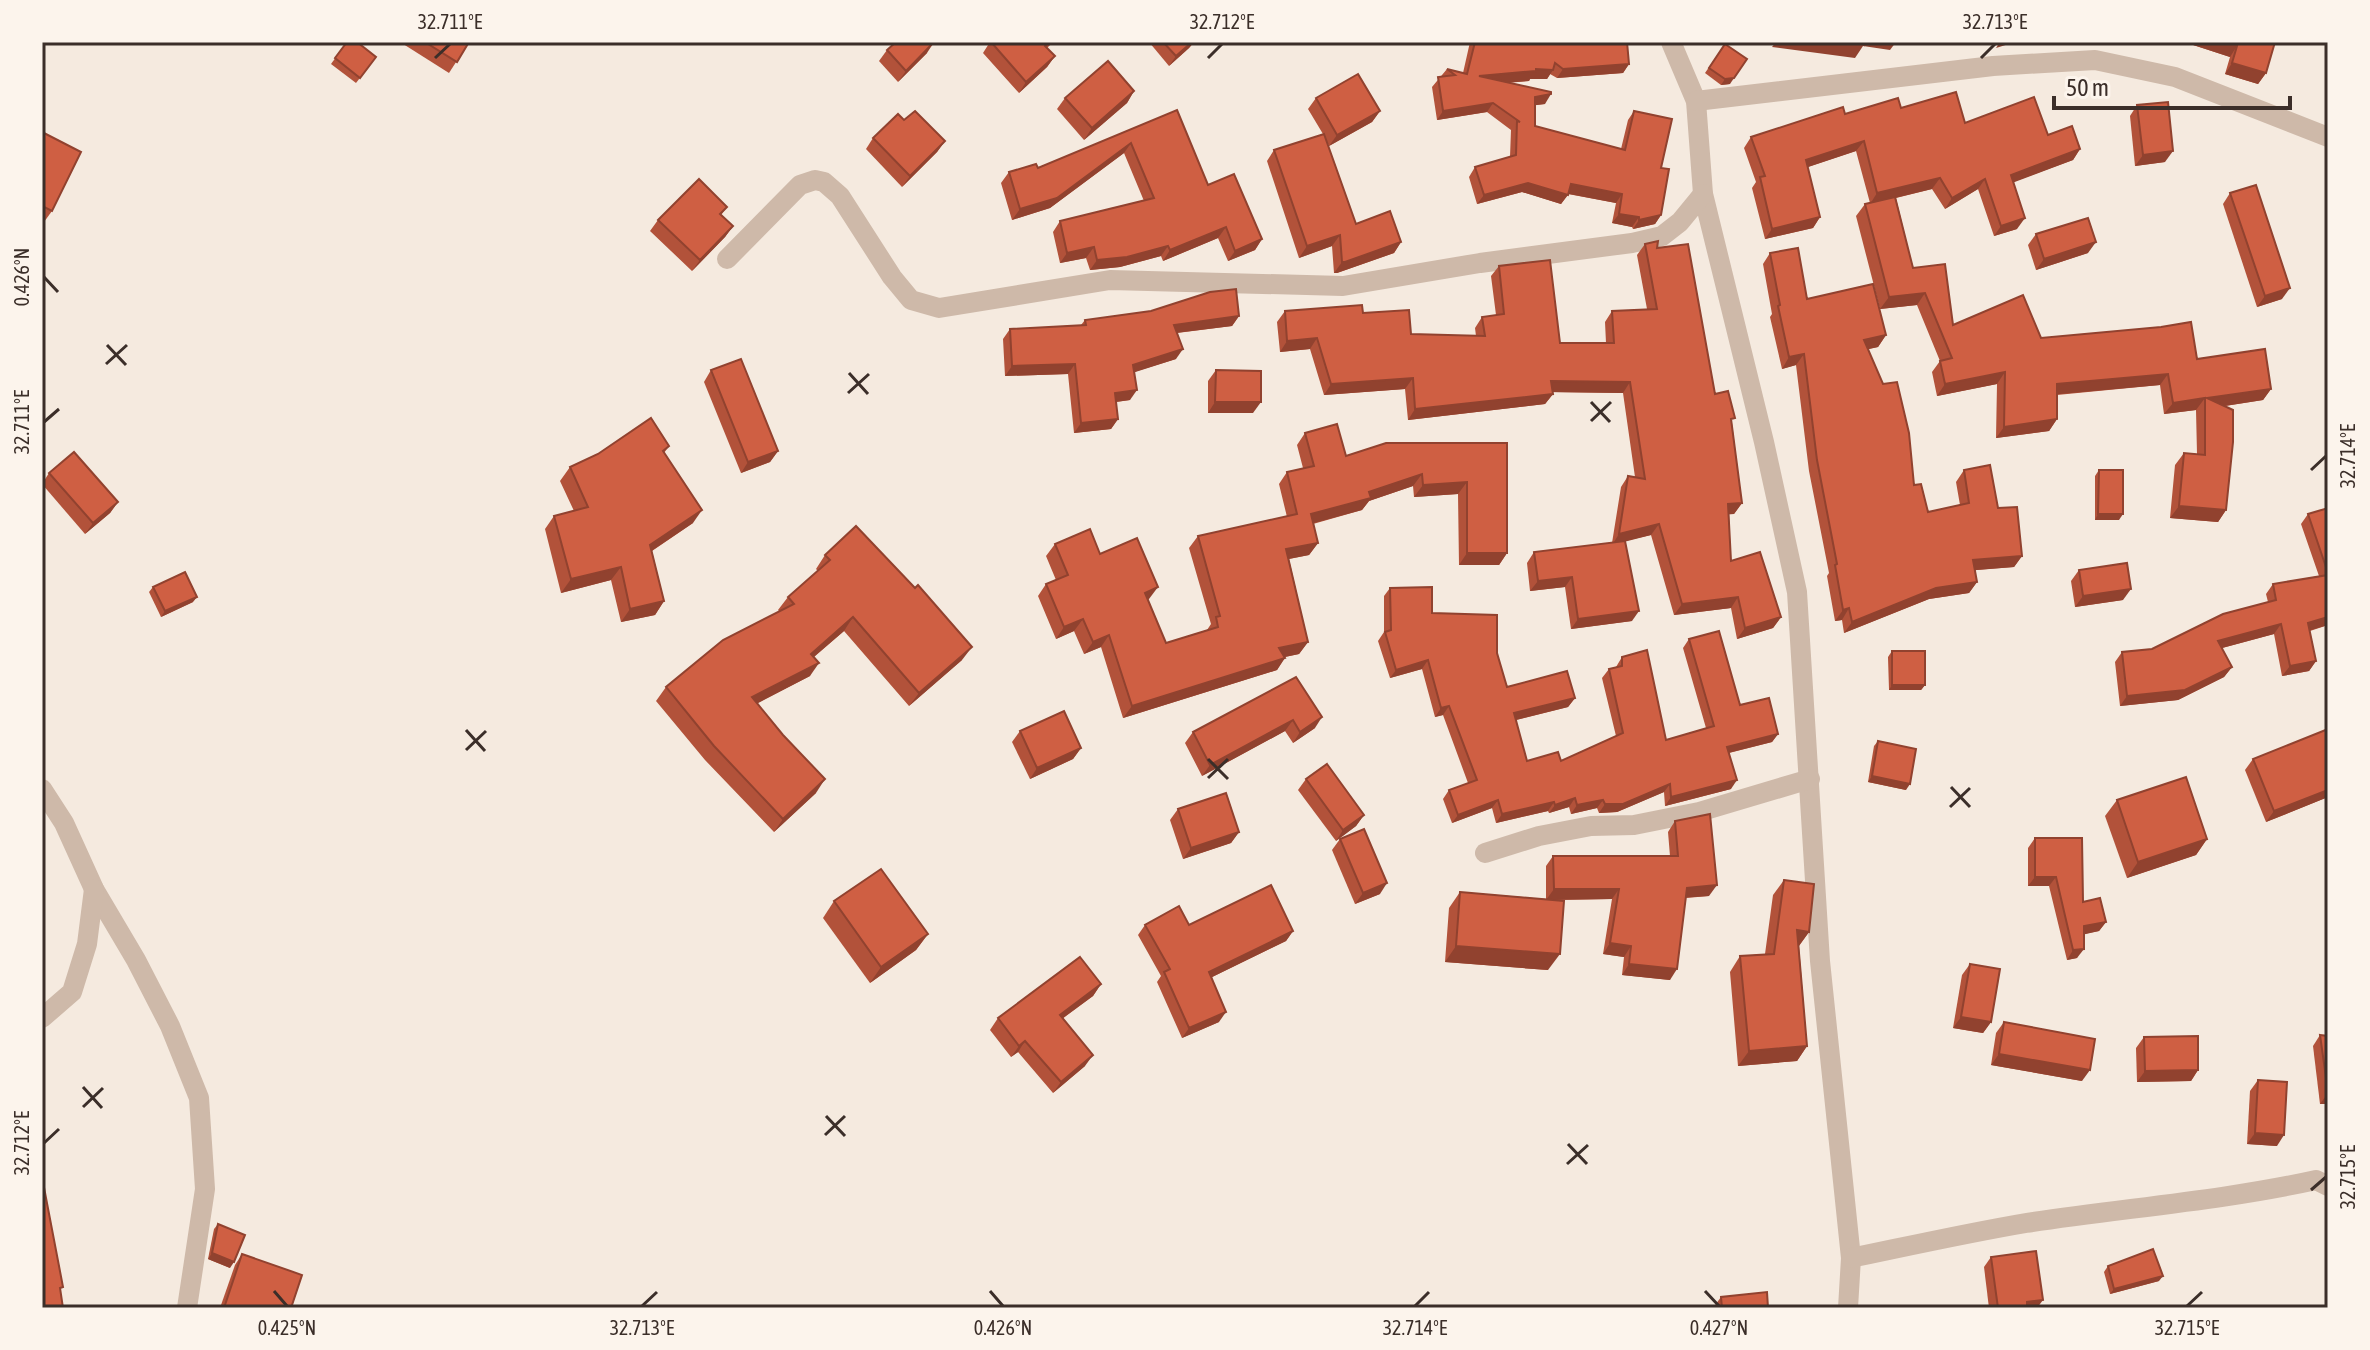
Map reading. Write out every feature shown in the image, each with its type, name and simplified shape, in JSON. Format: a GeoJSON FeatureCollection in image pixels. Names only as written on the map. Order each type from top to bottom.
{"type":"FeatureCollection","features":[{"type":"Feature","properties":{"kind":"street"},"geometry":{"type":"LineString","coordinates":[[1671,42],[1696,101],[1703,194],[1797,592],[1820,961],[1851,1258],[1848,1308]]}},
{"type":"Feature","properties":{"kind":"street"},"geometry":{"type":"LineString","coordinates":[[1696,101],[1993,66],[2095,60],[2175,77],[2328,137]]}},
{"type":"Feature","properties":{"kind":"street"},"geometry":{"type":"LineString","coordinates":[[727,259],[800,185],[815,180],[824,182],[840,196],[892,277],[911,300],[939,308],[1110,280],[1343,286],[1480,263],[1632,243],[1662,236],[1680,222],[1703,194]]}},
{"type":"Feature","properties":{"kind":"street"},"geometry":{"type":"LineString","coordinates":[[1485,853],[1539,836],[1591,826],[1634,825],[1699,812],[1810,779]]}},
{"type":"Feature","properties":{"kind":"street"},"geometry":{"type":"LineString","coordinates":[[42,789],[64,823],[94,889],[170,1026],[199,1098],[205,1189],[187,1308]]}},
{"type":"Feature","properties":{"kind":"street"},"geometry":{"type":"LineString","coordinates":[[42,1018],[72,992],[87,944],[94,889]]}},
{"type":"Feature","properties":{"kind":"street"},"geometry":{"type":"LineString","coordinates":[[1851,1258],[2023,1224],[2153,1204],[2254,1193],[2316,1180],[2328,1186]]}},
{"type":"Feature","properties":{"kind":"building"},"geometry":{"type":"Polygon","coordinates":[[[347,42],[357,42],[376,57],[360,78],[335,58],[347,42]]]}},
{"type":"Feature","properties":{"kind":"building"},"geometry":{"type":"Polygon","coordinates":[[[425,42],[469,42],[457,62],[425,42]]]}},
{"type":"Feature","properties":{"kind":"building"},"geometry":{"type":"Polygon","coordinates":[[[896,42],[934,42],[906,71],[887,50],[896,42]]]}},
{"type":"Feature","properties":{"kind":"building"},"geometry":{"type":"Polygon","coordinates":[[[991,42],[1049,42],[1045,46],[1055,56],[1026,82],[991,42]]]}},
{"type":"Feature","properties":{"kind":"building"},"geometry":{"type":"Polygon","coordinates":[[[1163,42],[1192,42],[1176,56],[1163,42]]]}},
{"type":"Feature","properties":{"kind":"building"},"geometry":{"type":"Polygon","coordinates":[[[1475,42],[1627,42],[1629,64],[1563,69],[1555,63],[1553,70],[1479,76],[1551,92],[1535,97],[1535,126],[1625,150],[1634,111],[1672,119],[1661,168],[1669,169],[1661,215],[1639,220],[1639,217],[1619,214],[1622,194],[1571,184],[1568,195],[1528,183],[1484,195],[1475,167],[1516,155],[1517,121],[1520,122],[1493,103],[1443,111],[1438,77],[1455,75],[1447,69],[1467,74],[1475,42]]]}},
{"type":"Feature","properties":{"kind":"building"},"geometry":{"type":"Polygon","coordinates":[[[2224,42],[2275,42],[2266,73],[2232,63],[2237,46],[2224,42]]]}},
{"type":"Feature","properties":{"kind":"building"},"geometry":{"type":"Polygon","coordinates":[[[1725,44],[1747,59],[1734,78],[1725,79],[1709,68],[1725,44]]]}},
{"type":"Feature","properties":{"kind":"building"},"geometry":{"type":"Polygon","coordinates":[[[1108,61],[1134,91],[1092,128],[1065,98],[1108,61]]]}},
{"type":"Feature","properties":{"kind":"building"},"geometry":{"type":"Polygon","coordinates":[[[1358,74],[1380,111],[1337,135],[1316,98],[1358,74]]]}},
{"type":"Feature","properties":{"kind":"building"},"geometry":{"type":"Polygon","coordinates":[[[1956,92],[1965,123],[2034,97],[2048,135],[2072,126],[2080,149],[2011,175],[2025,218],[2001,226],[1985,179],[1952,198],[1940,178],[1877,193],[1864,141],[1806,160],[1820,217],[1772,229],[1760,177],[1765,176],[1751,137],[1843,107],[1845,114],[1898,98],[1901,108],[1956,92]]]}},
{"type":"Feature","properties":{"kind":"building"},"geometry":{"type":"Polygon","coordinates":[[[2168,102],[2173,151],[2143,155],[2137,105],[2168,102]]]}},
{"type":"Feature","properties":{"kind":"building"},"geometry":{"type":"Polygon","coordinates":[[[1177,110],[1208,185],[1234,174],[1262,239],[1235,251],[1226,227],[1170,250],[1168,246],[1127,257],[1097,260],[1094,247],[1067,253],[1060,221],[1154,198],[1131,143],[1057,198],[1020,209],[1009,172],[1036,164],[1038,168],[1177,110]]]}},
{"type":"Feature","properties":{"kind":"building"},"geometry":{"type":"Polygon","coordinates":[[[915,111],[945,141],[910,176],[873,138],[898,114],[904,120],[915,111]]]}},
{"type":"Feature","properties":{"kind":"building"},"geometry":{"type":"Polygon","coordinates":[[[42,132],[81,152],[52,211],[42,206],[42,132]]]}},
{"type":"Feature","properties":{"kind":"building"},"geometry":{"type":"Polygon","coordinates":[[[1324,134],[1356,224],[1390,211],[1401,242],[1345,262],[1342,262],[1340,235],[1307,246],[1274,150],[1324,134]]]}},
{"type":"Feature","properties":{"kind":"building"},"geometry":{"type":"Polygon","coordinates":[[[699,179],[727,207],[720,214],[733,226],[700,260],[658,220],[699,179]]]}},
{"type":"Feature","properties":{"kind":"building"},"geometry":{"type":"Polygon","coordinates":[[[2256,185],[2290,288],[2265,296],[2230,193],[2256,185]]]}},
{"type":"Feature","properties":{"kind":"building"},"geometry":{"type":"Polygon","coordinates":[[[1895,197],[1913,268],[1945,264],[1953,325],[2023,295],[2041,338],[2191,322],[2197,359],[2265,349],[2271,389],[2207,398],[2233,410],[2226,510],[2179,506],[2184,453],[2205,455],[2205,398],[2173,403],[2168,374],[2057,384],[2057,419],[2004,427],[2005,372],[1945,384],[1940,361],[1952,358],[1925,293],[1889,297],[1865,204],[1895,197]]]}},
{"type":"Feature","properties":{"kind":"building"},"geometry":{"type":"Polygon","coordinates":[[[2088,218],[2096,242],[2044,259],[2036,234],[2088,218]]]}},
{"type":"Feature","properties":{"kind":"building"},"geometry":{"type":"Polygon","coordinates":[[[1658,241],[1657,248],[1688,244],[1715,394],[1728,391],[1735,418],[1731,419],[1742,503],[1728,504],[1731,561],[1760,552],[1781,617],[1745,628],[1738,597],[1682,604],[1659,524],[1619,534],[1628,476],[1645,479],[1630,382],[1551,381],[1553,394],[1415,409],[1413,378],[1331,384],[1317,338],[1287,341],[1285,311],[1362,305],[1363,313],[1409,310],[1411,334],[1485,336],[1482,317],[1504,314],[1499,266],[1550,260],[1560,343],[1614,343],[1612,311],[1657,309],[1645,244],[1658,241]]]}},
{"type":"Feature","properties":{"kind":"building"},"geometry":{"type":"Polygon","coordinates":[[[1798,248],[1807,299],[1873,284],[1886,335],[1864,340],[1883,384],[1897,382],[1909,433],[1914,485],[1921,484],[1928,512],[1969,503],[1964,470],[1990,465],[1998,508],[2017,507],[2022,556],[1973,560],[1977,582],[1936,588],[1852,622],[1849,608],[1843,610],[1817,460],[1804,354],[1789,357],[1770,253],[1798,248]]]}},
{"type":"Feature","properties":{"kind":"building"},"geometry":{"type":"Polygon","coordinates":[[[1236,289],[1239,316],[1174,325],[1183,349],[1133,365],[1137,390],[1115,393],[1118,419],[1081,423],[1075,364],[1012,366],[1010,329],[1086,325],[1085,320],[1151,311],[1210,292],[1236,289]]]}},
{"type":"Feature","properties":{"kind":"building"},"geometry":{"type":"Polygon","coordinates":[[[741,359],[778,451],[748,462],[711,370],[741,359]]]}},
{"type":"Feature","properties":{"kind":"building"},"geometry":{"type":"Polygon","coordinates":[[[1216,370],[1261,371],[1261,402],[1215,402],[1216,370]]]}},
{"type":"Feature","properties":{"kind":"building"},"geometry":{"type":"Polygon","coordinates":[[[651,418],[669,446],[663,451],[702,510],[650,545],[664,601],[630,609],[621,567],[571,579],[554,516],[588,507],[570,467],[598,454],[651,418]]]}},
{"type":"Feature","properties":{"kind":"building"},"geometry":{"type":"Polygon","coordinates":[[[1337,424],[1346,456],[1386,443],[1507,443],[1507,553],[1467,553],[1467,482],[1423,485],[1422,474],[1369,492],[1371,498],[1311,514],[1318,543],[1286,549],[1308,642],[1279,648],[1285,658],[1132,706],[1109,635],[1093,642],[1083,619],[1064,627],[1046,584],[1068,575],[1055,544],[1090,529],[1100,554],[1137,538],[1158,587],[1145,593],[1166,643],[1218,627],[1216,617],[1220,616],[1198,536],[1297,514],[1287,472],[1314,466],[1305,433],[1337,424]]]}},
{"type":"Feature","properties":{"kind":"building"},"geometry":{"type":"Polygon","coordinates":[[[74,452],[118,502],[93,523],[49,473],[74,452]]]}},
{"type":"Feature","properties":{"kind":"building"},"geometry":{"type":"Polygon","coordinates":[[[2099,470],[2123,470],[2123,514],[2098,514],[2099,470]]]}},
{"type":"Feature","properties":{"kind":"building"},"geometry":{"type":"Polygon","coordinates":[[[2328,508],[2328,573],[2308,514],[2328,508]]]}},
{"type":"Feature","properties":{"kind":"building"},"geometry":{"type":"Polygon","coordinates":[[[856,526],[915,588],[918,585],[972,647],[919,693],[853,617],[811,654],[819,663],[752,697],[825,779],[783,819],[714,746],[666,687],[723,640],[794,604],[788,597],[830,560],[825,555],[856,526]]]}},
{"type":"Feature","properties":{"kind":"building"},"geometry":{"type":"Polygon","coordinates":[[[1625,541],[1639,611],[1578,619],[1572,577],[1538,581],[1534,552],[1625,541]]]}},
{"type":"Feature","properties":{"kind":"building"},"geometry":{"type":"Polygon","coordinates":[[[2127,563],[2131,589],[2083,596],[2079,570],[2127,563]]]}},
{"type":"Feature","properties":{"kind":"building"},"geometry":{"type":"Polygon","coordinates":[[[185,572],[197,597],[165,611],[153,587],[185,572]]]}},
{"type":"Feature","properties":{"kind":"building"},"geometry":{"type":"Polygon","coordinates":[[[2328,575],[2328,617],[2308,623],[2316,661],[2290,666],[2281,624],[2218,641],[2232,667],[2185,690],[2127,696],[2122,652],[2152,649],[2223,614],[2276,600],[2273,584],[2328,575]]]}},
{"type":"Feature","properties":{"kind":"building"},"geometry":{"type":"Polygon","coordinates":[[[1432,587],[1432,613],[1497,615],[1497,653],[1507,687],[1567,671],[1575,698],[1514,713],[1527,761],[1558,752],[1561,761],[1623,733],[1609,669],[1622,666],[1622,657],[1647,650],[1666,740],[1714,726],[1689,639],[1719,631],[1740,705],[1769,698],[1778,734],[1727,747],[1737,780],[1671,797],[1670,784],[1623,804],[1605,804],[1603,800],[1577,805],[1575,798],[1555,805],[1554,802],[1502,814],[1498,800],[1458,815],[1449,790],[1477,780],[1449,706],[1441,708],[1428,660],[1396,670],[1385,632],[1391,630],[1390,588],[1432,587]]]}},
{"type":"Feature","properties":{"kind":"building"},"geometry":{"type":"Polygon","coordinates":[[[1892,651],[1925,651],[1925,685],[1892,685],[1892,651]]]}},
{"type":"Feature","properties":{"kind":"building"},"geometry":{"type":"Polygon","coordinates":[[[1296,677],[1322,717],[1300,732],[1293,720],[1210,765],[1193,732],[1296,677]]]}},
{"type":"Feature","properties":{"kind":"building"},"geometry":{"type":"Polygon","coordinates":[[[1064,711],[1081,748],[1037,768],[1020,731],[1064,711]]]}},
{"type":"Feature","properties":{"kind":"building"},"geometry":{"type":"Polygon","coordinates":[[[2328,729],[2328,790],[2274,811],[2253,759],[2328,729]]]}},
{"type":"Feature","properties":{"kind":"building"},"geometry":{"type":"Polygon","coordinates":[[[1878,741],[1916,749],[1910,784],[1872,776],[1878,741]]]}},
{"type":"Feature","properties":{"kind":"building"},"geometry":{"type":"Polygon","coordinates":[[[1327,764],[1364,815],[1343,830],[1306,779],[1327,764]]]}},
{"type":"Feature","properties":{"kind":"building"},"geometry":{"type":"Polygon","coordinates":[[[2186,777],[2207,839],[2138,862],[2117,800],[2186,777]]]}},
{"type":"Feature","properties":{"kind":"building"},"geometry":{"type":"Polygon","coordinates":[[[1226,793],[1239,832],[1191,848],[1178,809],[1226,793]]]}},
{"type":"Feature","properties":{"kind":"building"},"geometry":{"type":"Polygon","coordinates":[[[1710,814],[1717,885],[1687,888],[1677,969],[1629,964],[1631,946],[1610,943],[1619,889],[1554,889],[1553,856],[1678,856],[1675,821],[1710,814]]]}},
{"type":"Feature","properties":{"kind":"building"},"geometry":{"type":"Polygon","coordinates":[[[1364,829],[1387,883],[1363,893],[1340,839],[1364,829]]]}},
{"type":"Feature","properties":{"kind":"building"},"geometry":{"type":"Polygon","coordinates":[[[2035,838],[2082,838],[2083,902],[2100,898],[2106,922],[2084,926],[2084,949],[2073,950],[2056,877],[2035,877],[2035,838]]]}},
{"type":"Feature","properties":{"kind":"building"},"geometry":{"type":"Polygon","coordinates":[[[881,869],[928,934],[881,967],[834,901],[881,869]]]}},
{"type":"Feature","properties":{"kind":"building"},"geometry":{"type":"Polygon","coordinates":[[[1784,880],[1814,884],[1809,932],[1797,930],[1807,1046],[1749,1051],[1740,956],[1774,954],[1784,880]]]}},
{"type":"Feature","properties":{"kind":"building"},"geometry":{"type":"Polygon","coordinates":[[[1271,885],[1293,931],[1209,972],[1226,1012],[1189,1028],[1164,972],[1170,969],[1145,925],[1179,906],[1189,925],[1271,885]]]}},
{"type":"Feature","properties":{"kind":"building"},"geometry":{"type":"Polygon","coordinates":[[[1460,892],[1564,901],[1560,954],[1456,946],[1460,892]]]}},
{"type":"Feature","properties":{"kind":"building"},"geometry":{"type":"Polygon","coordinates":[[[1080,957],[1101,984],[1060,1015],[1093,1055],[1061,1082],[1025,1041],[1019,1046],[998,1018],[1080,957]]]}},
{"type":"Feature","properties":{"kind":"building"},"geometry":{"type":"Polygon","coordinates":[[[1970,964],[2000,969],[1991,1022],[1961,1017],[1970,964]]]}},
{"type":"Feature","properties":{"kind":"building"},"geometry":{"type":"Polygon","coordinates":[[[2004,1022],[2095,1039],[2090,1070],[1999,1054],[2004,1022]]]}},
{"type":"Feature","properties":{"kind":"building"},"geometry":{"type":"Polygon","coordinates":[[[2320,1035],[2328,1036],[2328,1092],[2320,1035]]]}},
{"type":"Feature","properties":{"kind":"building"},"geometry":{"type":"Polygon","coordinates":[[[2198,1036],[2198,1070],[2145,1071],[2144,1037],[2198,1036]]]}},
{"type":"Feature","properties":{"kind":"building"},"geometry":{"type":"Polygon","coordinates":[[[2258,1080],[2287,1082],[2284,1135],[2255,1133],[2258,1080]]]}},
{"type":"Feature","properties":{"kind":"building"},"geometry":{"type":"Polygon","coordinates":[[[42,1177],[63,1287],[60,1288],[63,1308],[42,1308],[42,1177]]]}},
{"type":"Feature","properties":{"kind":"building"},"geometry":{"type":"Polygon","coordinates":[[[218,1224],[245,1235],[234,1262],[212,1253],[218,1224]]]}},
{"type":"Feature","properties":{"kind":"building"},"geometry":{"type":"Polygon","coordinates":[[[2153,1249],[2163,1276],[2114,1289],[2108,1266],[2153,1249]]]}},
{"type":"Feature","properties":{"kind":"building"},"geometry":{"type":"Polygon","coordinates":[[[2036,1251],[2043,1300],[2027,1302],[2027,1308],[1998,1308],[1991,1257],[2036,1251]]]}},
{"type":"Feature","properties":{"kind":"building"},"geometry":{"type":"Polygon","coordinates":[[[242,1254],[302,1275],[291,1308],[224,1308],[242,1254]]]}},
{"type":"Feature","properties":{"kind":"building"},"geometry":{"type":"Polygon","coordinates":[[[1767,1292],[1768,1308],[1722,1308],[1721,1297],[1767,1292]]]}}]}
